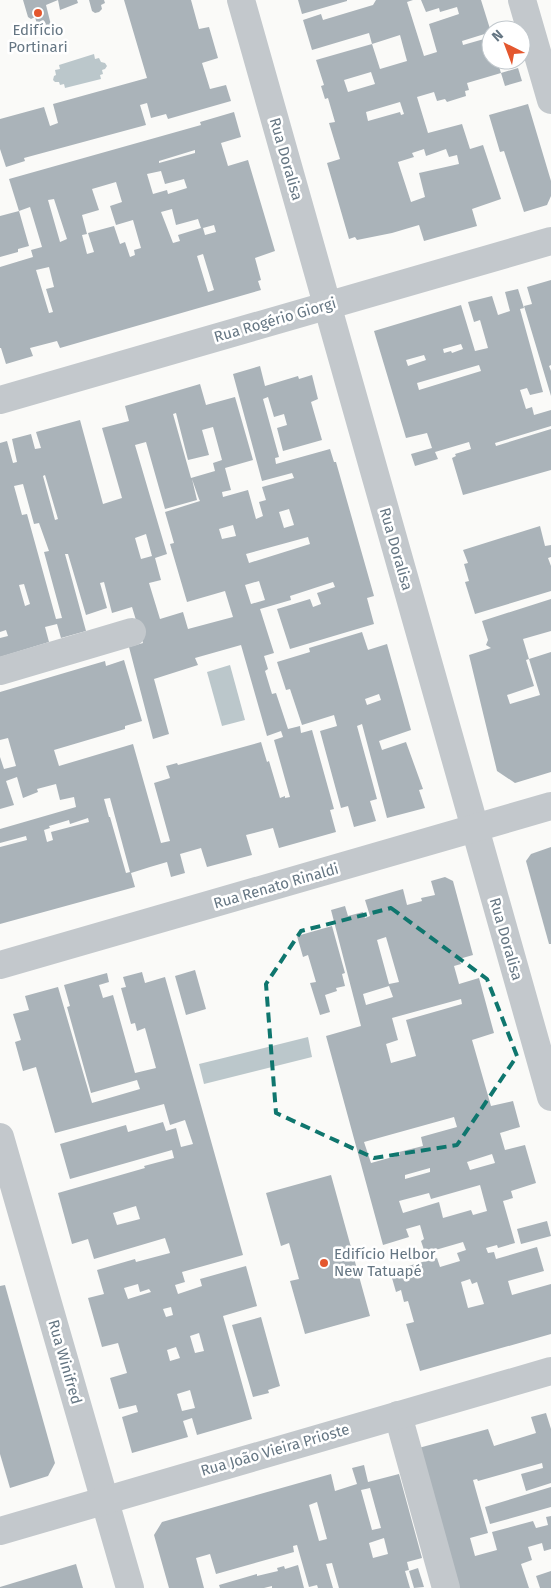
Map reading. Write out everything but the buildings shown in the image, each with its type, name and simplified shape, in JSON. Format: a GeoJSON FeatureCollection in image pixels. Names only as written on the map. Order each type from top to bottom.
{"type":"FeatureCollection","features":[{"type":"Feature","properties":{"kind":"street","name":"Rua Doralisa"},"geometry":{"type":"LineString","coordinates":[[241,0],[551,1098]]}},
{"type":"Feature","properties":{"kind":"street"},"geometry":{"type":"LineString","coordinates":[[522,0],[551,100]]}},
{"type":"Feature","properties":{"kind":"street","name":"Rua Rogério Giorgi"},"geometry":{"type":"LineString","coordinates":[[0,400],[551,241]]}},
{"type":"Feature","properties":{"kind":"street"},"geometry":{"type":"LineString","coordinates":[[0,671],[132,632]]}},
{"type":"Feature","properties":{"kind":"street","name":"Rua Renato Rinaldi"},"geometry":{"type":"LineString","coordinates":[[0,965],[551,806]]}},
{"type":"Feature","properties":{"kind":"street","name":"Rua Winifred"},"geometry":{"type":"LineString","coordinates":[[0,1137],[130,1588]]}},
{"type":"Feature","properties":{"kind":"street","name":"Rua João Vieira Prioste"},"geometry":{"type":"LineString","coordinates":[[0,1531],[551,1371]]}},
{"type":"Feature","properties":{"kind":"street"},"geometry":{"type":"LineString","coordinates":[[398,1415],[446,1588]]}},
{"type":"Feature","properties":{"kind":"highlighted area"},"geometry":{"type":"Polygon","coordinates":[[[391,908],[487,979],[517,1056],[457,1145],[374,1158],[276,1113],[266,984],[301,931],[391,908]]]}},
{"type":"Feature","properties":{"kind":"shaded area"},"geometry":{"type":"Polygon","coordinates":[[[94,54],[95,59],[99,58],[107,66],[102,70],[101,79],[65,88],[64,84],[60,85],[59,82],[53,80],[56,75],[55,70],[60,69],[59,65],[94,54]]]}},
{"type":"Feature","properties":{"kind":"shaded area"},"geometry":{"type":"Polygon","coordinates":[[[230,665],[245,720],[222,726],[207,672],[230,665]]]}},
{"type":"Feature","properties":{"kind":"shaded area"},"geometry":{"type":"Polygon","coordinates":[[[308,1037],[312,1057],[204,1084],[199,1064],[308,1037]]]}},
{"type":"Feature","properties":{"kind":"place","name":"Edifício Portinari"},"geometry":{"type":"Point","coordinates":[38,13]}},
{"type":"Feature","properties":{"kind":"place","name":"Edifício Helbor New Tatuapé"},"geometry":{"type":"Point","coordinates":[324,1263]}}]}
